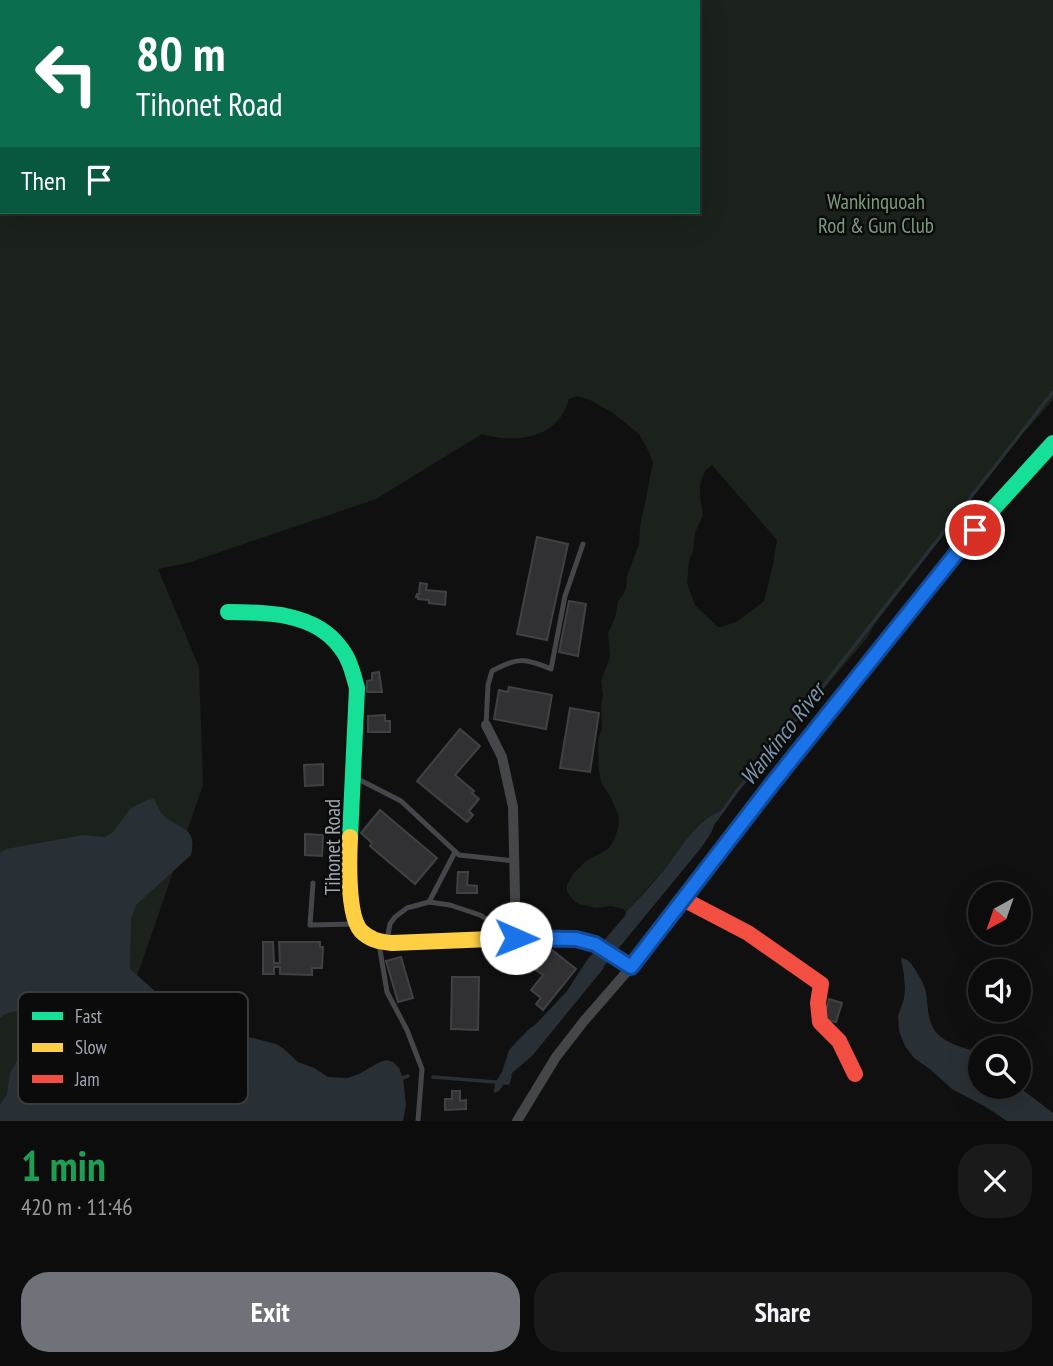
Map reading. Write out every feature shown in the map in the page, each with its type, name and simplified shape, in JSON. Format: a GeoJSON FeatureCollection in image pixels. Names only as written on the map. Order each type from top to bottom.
{"type":"FeatureCollection","features":[{"type":"Feature","properties":{"kind":"street"},"geometry":{"type":"LineString","coordinates":[[517,1121],[556,1057],[631,967],[851,683],[975,530],[1053,443]]}},
{"type":"Feature","properties":{"kind":"street","name":"Tihonet Road"},"geometry":{"type":"LineString","coordinates":[[228,612],[268,612],[300,619],[318,628],[339,646],[351,665],[357,688],[350,841],[354,920],[367,936],[383,942]]}},
{"type":"Feature","properties":{"kind":"street"},"geometry":{"type":"LineString","coordinates":[[486,725],[502,757],[513,807],[516,938]]}},
{"type":"Feature","properties":{"kind":"street"},"geometry":{"type":"LineString","coordinates":[[683,900],[748,933],[821,984],[818,1003],[820,1022],[839,1041],[855,1074]]}},
{"type":"Feature","properties":{"kind":"street"},"geometry":{"type":"LineString","coordinates":[[383,942],[576,939],[595,944],[631,967]]}},
{"type":"Feature","properties":{"kind":"lane"},"geometry":{"type":"LineString","coordinates":[[486,725],[488,685],[492,671],[510,661],[530,661],[551,669],[565,596],[583,544]]}},
{"type":"Feature","properties":{"kind":"lane"},"geometry":{"type":"LineString","coordinates":[[354,776],[401,801],[459,855],[515,861]]}},
{"type":"Feature","properties":{"kind":"lane"},"geometry":{"type":"LineString","coordinates":[[429,902],[455,852]]}},
{"type":"Feature","properties":{"kind":"lane"},"geometry":{"type":"LineString","coordinates":[[313,883],[310,925],[356,924]]}},
{"type":"Feature","properties":{"kind":"lane"},"geometry":{"type":"LineString","coordinates":[[418,1121],[422,1069],[407,1030],[387,992],[383,942],[390,924],[407,908],[429,902],[450,905],[480,915],[516,938]]}},
{"type":"Feature","properties":{"kind":"green space","name":"Wankinquoah Rod & Gun Club"},"geometry":{"type":"Polygon","coordinates":[[[700,0],[1053,0],[1053,400],[1027,429],[1023,430],[958,513],[874,625],[868,637],[799,718],[766,750],[720,811],[704,821],[690,836],[626,912],[611,906],[596,908],[579,904],[567,891],[567,885],[573,874],[586,861],[608,849],[618,829],[619,817],[601,782],[599,771],[598,740],[602,728],[603,695],[601,681],[610,657],[608,633],[615,618],[618,601],[626,588],[627,576],[639,544],[653,463],[639,434],[613,413],[577,396],[569,399],[556,423],[534,435],[508,438],[482,434],[376,499],[188,563],[158,569],[199,667],[203,785],[132,992],[18,992],[18,1104],[0,1121],[0,214],[700,214],[700,0]],[[712,465],[705,471],[700,484],[703,515],[695,533],[687,583],[695,605],[718,627],[738,621],[764,601],[777,540],[712,465]]]}},
{"type":"Feature","properties":{"kind":"shaded area"},"geometry":{"type":"Polygon","coordinates":[[[154,799],[164,816],[187,831],[192,840],[191,855],[136,905],[131,919],[130,969],[156,992],[18,992],[18,1010],[0,1018],[0,853],[6,849],[84,835],[105,837],[112,833],[131,808],[154,799]]]}},
{"type":"Feature","properties":{"kind":"shaded area"},"geometry":{"type":"Polygon","coordinates":[[[720,811],[701,848],[532,1056],[494,1093],[495,1083],[502,1072],[509,1050],[567,991],[587,960],[696,829],[720,811]]]}},
{"type":"Feature","properties":{"kind":"shaded area"},"geometry":{"type":"Polygon","coordinates":[[[901,958],[910,962],[923,983],[932,1027],[950,1042],[968,1049],[968,1097],[952,1089],[914,1058],[905,1046],[899,1031],[898,1016],[904,999],[901,958]]]}},
{"type":"Feature","properties":{"kind":"shaded area"},"geometry":{"type":"Polygon","coordinates":[[[248,1038],[276,1044],[298,1062],[328,1077],[347,1078],[386,1060],[393,1062],[403,1078],[406,1105],[403,1121],[0,1121],[0,1105],[7,1094],[10,1073],[18,1059],[18,1104],[248,1104],[248,1038]]]}},
{"type":"Feature","properties":{"kind":"shaded area"},"geometry":{"type":"Polygon","coordinates":[[[1031,1096],[1053,1113],[1053,1121],[1007,1121],[971,1099],[1031,1099],[1031,1096]]]}},
{"type":"Feature","properties":{"kind":"building"},"geometry":{"type":"Polygon","coordinates":[[[537,537],[568,544],[547,640],[517,634],[537,537]]]}},
{"type":"Feature","properties":{"kind":"building"},"geometry":{"type":"Polygon","coordinates":[[[420,583],[427,584],[426,590],[446,592],[445,605],[418,599],[416,597],[420,583]]]}},
{"type":"Feature","properties":{"kind":"building"},"geometry":{"type":"Polygon","coordinates":[[[569,601],[586,604],[578,656],[559,652],[569,601]]]}},
{"type":"Feature","properties":{"kind":"building"},"geometry":{"type":"Polygon","coordinates":[[[379,672],[382,692],[367,692],[367,681],[372,680],[372,673],[379,672]]]}},
{"type":"Feature","properties":{"kind":"building"},"geometry":{"type":"Polygon","coordinates":[[[509,687],[552,695],[546,729],[494,719],[499,690],[508,692],[509,687]]]}},
{"type":"Feature","properties":{"kind":"building"},"geometry":{"type":"Polygon","coordinates":[[[570,708],[599,713],[590,772],[560,768],[570,708]]]}},
{"type":"Feature","properties":{"kind":"building"},"geometry":{"type":"Polygon","coordinates":[[[385,715],[385,721],[390,721],[390,732],[368,732],[368,716],[385,715]]]}},
{"type":"Feature","properties":{"kind":"building"},"geometry":{"type":"Polygon","coordinates":[[[460,729],[480,746],[455,775],[474,791],[472,793],[479,799],[469,811],[473,815],[467,822],[417,781],[460,729]]]}},
{"type":"Feature","properties":{"kind":"building"},"geometry":{"type":"Polygon","coordinates":[[[323,764],[323,785],[305,786],[304,765],[323,764]]]}},
{"type":"Feature","properties":{"kind":"building"},"geometry":{"type":"Polygon","coordinates":[[[380,810],[437,858],[415,884],[370,846],[372,843],[361,833],[380,810]]]}},
{"type":"Feature","properties":{"kind":"building"},"geometry":{"type":"Polygon","coordinates":[[[305,834],[323,835],[322,856],[305,855],[305,834]]]}},
{"type":"Feature","properties":{"kind":"building"},"geometry":{"type":"Polygon","coordinates":[[[458,872],[468,872],[467,885],[477,886],[477,893],[457,893],[458,872]]]}},
{"type":"Feature","properties":{"kind":"building"},"geometry":{"type":"Polygon","coordinates":[[[263,942],[273,942],[274,963],[280,963],[279,942],[320,942],[320,947],[323,947],[322,968],[312,968],[312,975],[280,974],[280,967],[274,967],[274,974],[263,974],[263,942]]]}},
{"type":"Feature","properties":{"kind":"building"},"geometry":{"type":"Polygon","coordinates":[[[552,950],[576,969],[543,1010],[536,1004],[541,998],[531,990],[543,975],[536,970],[552,950]]]}},
{"type":"Feature","properties":{"kind":"building"},"geometry":{"type":"Polygon","coordinates":[[[401,957],[413,998],[398,1002],[386,961],[401,957]]]}},
{"type":"Feature","properties":{"kind":"building"},"geometry":{"type":"Polygon","coordinates":[[[452,977],[479,977],[478,1030],[451,1029],[452,977]]]}},
{"type":"Feature","properties":{"kind":"building"},"geometry":{"type":"Polygon","coordinates":[[[829,999],[842,1003],[836,1022],[824,1019],[829,999]]]}},
{"type":"Feature","properties":{"kind":"building"},"geometry":{"type":"Polygon","coordinates":[[[452,1091],[460,1091],[460,1101],[466,1100],[466,1109],[445,1110],[445,1099],[452,1099],[452,1091]]]}},
{"type":"Feature","properties":{"kind":"waterway","name":"Wankinco River"},"geometry":{"type":"LineString","coordinates":[[715,821],[1053,392]]}},
{"type":"Feature","properties":{"kind":"waterway","name":"Wankinco River"},"geometry":{"type":"LineString","coordinates":[[400,1079],[408,1076]]}},
{"type":"Feature","properties":{"kind":"waterway","name":"Wankinco River"},"geometry":{"type":"LineString","coordinates":[[433,1077],[508,1083],[510,1076]]}},
{"type":"Feature","properties":{"kind":"traffic: fast"},"geometry":{"type":"LineString","coordinates":[[923,595],[994,508],[1053,443]]}},
{"type":"Feature","properties":{"kind":"traffic: fast"},"geometry":{"type":"LineString","coordinates":[[228,612],[274,614],[304,621],[330,636],[346,656],[357,688],[350,837]]}},
{"type":"Feature","properties":{"kind":"traffic: slow"},"geometry":{"type":"LineString","coordinates":[[350,837],[353,913],[361,931],[375,940],[392,943],[516,938],[577,939],[595,944],[631,967],[642,952]]}},
{"type":"Feature","properties":{"kind":"traffic: jam"},"geometry":{"type":"LineString","coordinates":[[642,952],[923,595]]}},
{"type":"Feature","properties":{"kind":"traffic: jam"},"geometry":{"type":"LineString","coordinates":[[683,899],[748,933],[821,984],[818,1003],[820,1022],[839,1041],[855,1074]]}},
{"type":"Feature","properties":{"kind":"route"},"geometry":{"type":"LineString","coordinates":[[516,938],[576,939],[595,944],[631,967],[851,683],[975,530]]}}]}
